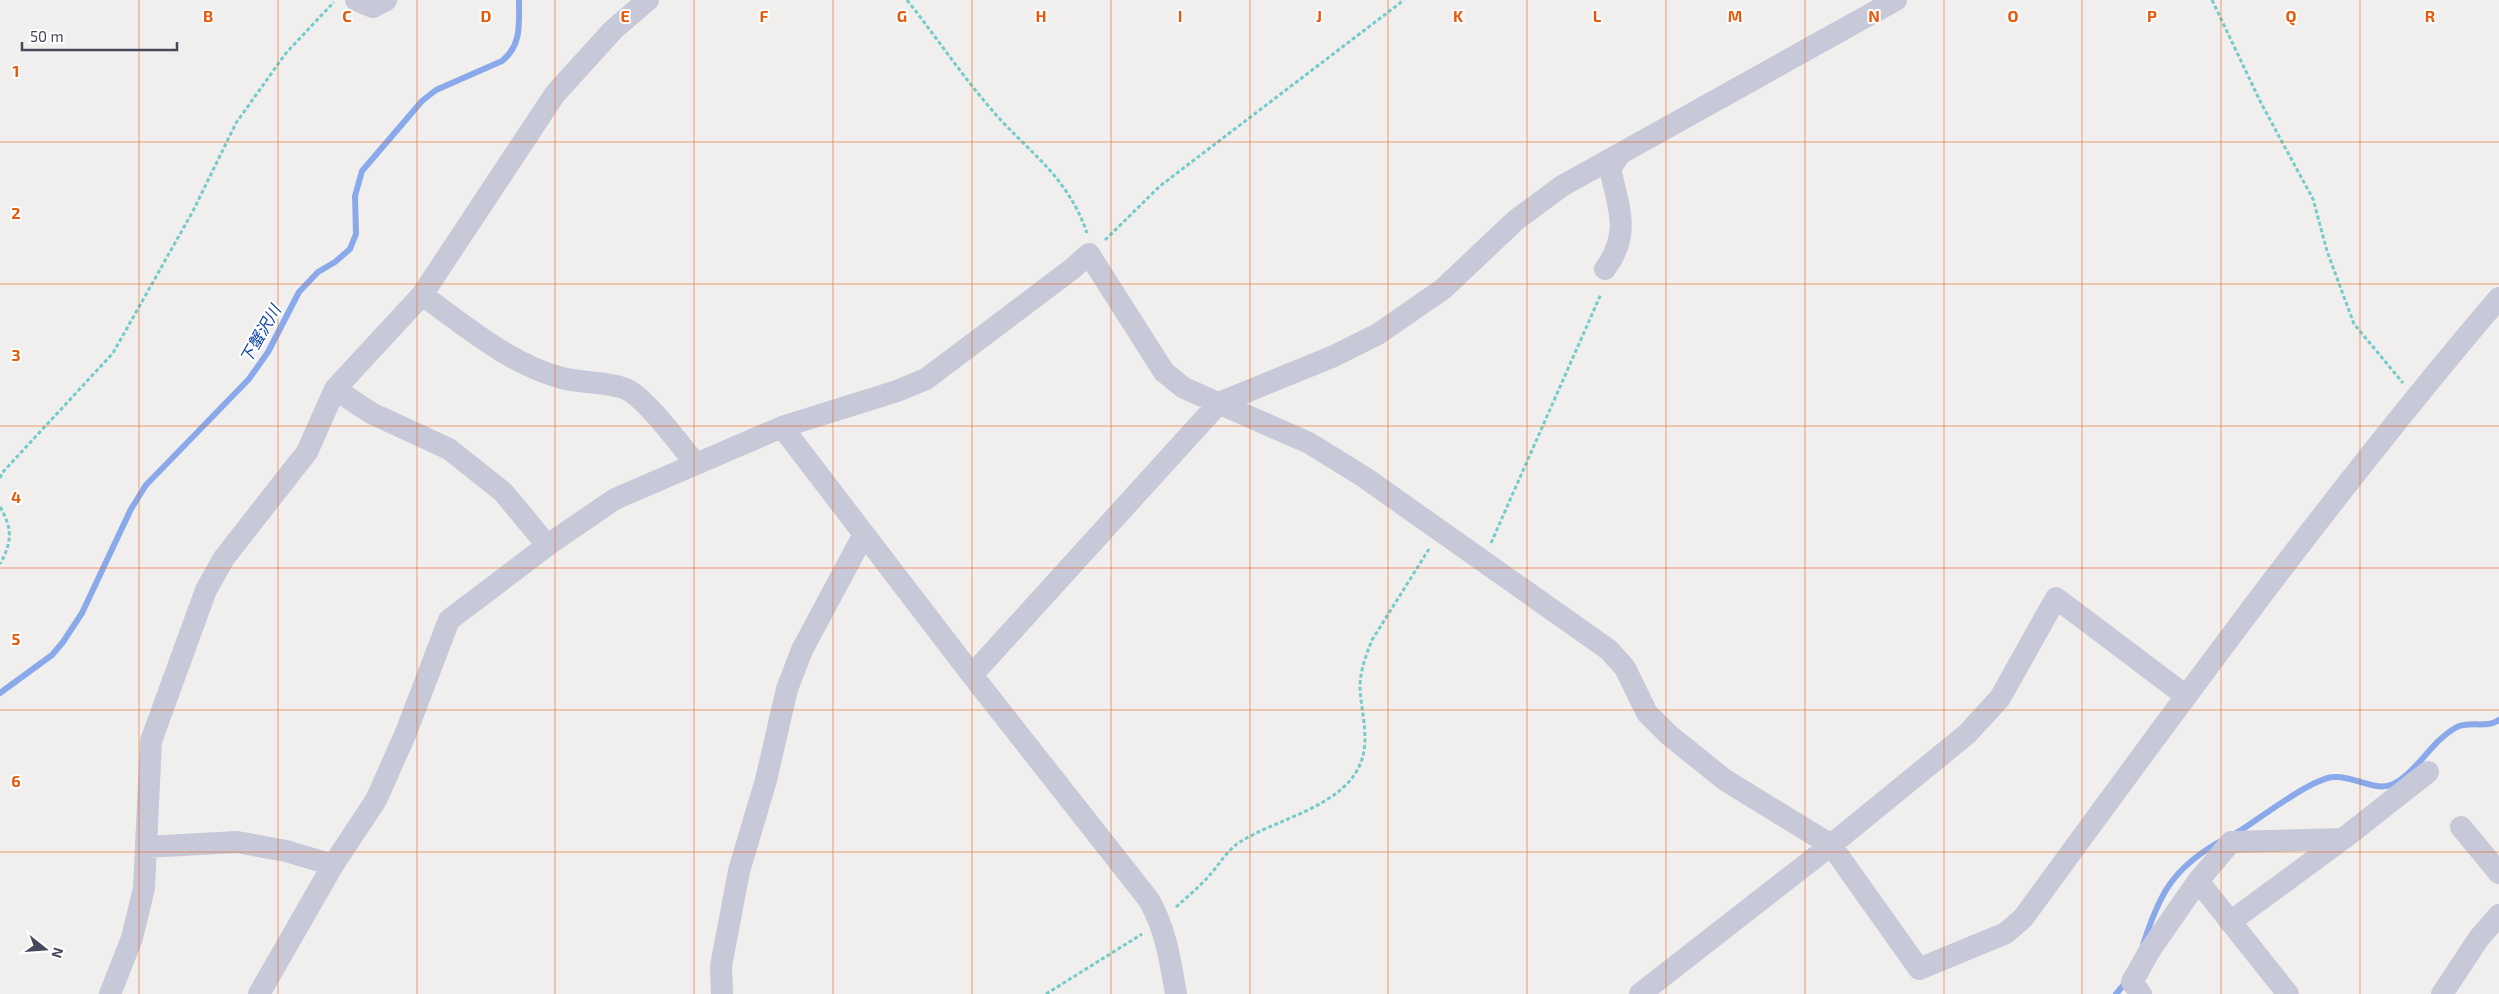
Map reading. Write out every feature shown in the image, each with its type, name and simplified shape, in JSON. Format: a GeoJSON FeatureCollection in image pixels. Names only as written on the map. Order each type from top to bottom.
{"type":"FeatureCollection","features":[{"type":"Feature","properties":{"kind":"street"},"geometry":{"type":"LineString","coordinates":[[356,0],[373,8],[386,0]]}},
{"type":"Feature","properties":{"kind":"street"},"geometry":{"type":"LineString","coordinates":[[110,994],[140,911],[144,888],[151,741],[206,590],[224,558],[307,452],[335,389],[422,294],[556,94],[613,30],[648,0]]}},
{"type":"Feature","properties":{"kind":"street"},"geometry":{"type":"LineString","coordinates":[[972,675],[1219,403],[1334,356],[1378,334],[1443,290],[1516,220],[1562,186],[1896,0]]}},
{"type":"Feature","properties":{"kind":"street"},"geometry":{"type":"LineString","coordinates":[[1605,269],[1618,248],[1623,227],[1610,169],[1620,154]]}},
{"type":"Feature","properties":{"kind":"street"},"geometry":{"type":"LineString","coordinates":[[259,994],[333,865],[376,800],[405,735],[449,620],[547,545],[615,499],[782,426],[896,391],[926,379],[1072,269],[1089,254],[1164,372],[1184,388],[1308,443],[1364,477],[1609,650],[1625,668],[1647,714],[1669,736],[1725,780],[1831,845],[1919,969],[2006,933],[2023,918],[2186,696],[2415,397],[2499,298]]}},
{"type":"Feature","properties":{"kind":"street"},"geometry":{"type":"LineString","coordinates":[[422,294],[507,354],[532,367],[562,378],[626,389],[645,404],[696,464]]}},
{"type":"Feature","properties":{"kind":"street"},"geometry":{"type":"LineString","coordinates":[[335,389],[371,412],[449,449],[503,492],[547,545]]}},
{"type":"Feature","properties":{"kind":"street"},"geometry":{"type":"LineString","coordinates":[[782,426],[972,675],[1149,900],[1161,921],[1167,941],[1176,994]]}},
{"type":"Feature","properties":{"kind":"street"},"geometry":{"type":"LineString","coordinates":[[722,994],[721,966],[739,871],[766,780],[787,689],[802,650],[864,534]]}},
{"type":"Feature","properties":{"kind":"street"},"geometry":{"type":"LineString","coordinates":[[1640,994],[1831,845],[1967,734],[2000,698],[2056,598],[2186,696]]}},
{"type":"Feature","properties":{"kind":"street"},"geometry":{"type":"LineString","coordinates":[[2230,922],[2343,839],[2428,772]]}},
{"type":"Feature","properties":{"kind":"street"},"geometry":{"type":"LineString","coordinates":[[2461,827],[2499,873]]}},
{"type":"Feature","properties":{"kind":"street"},"geometry":{"type":"LineString","coordinates":[[2141,994],[2132,982],[2150,950],[2198,881],[2232,842],[2343,839]]}},
{"type":"Feature","properties":{"kind":"street"},"geometry":{"type":"LineString","coordinates":[[146,847],[237,842],[286,851],[333,865]]}},
{"type":"Feature","properties":{"kind":"street"},"geometry":{"type":"LineString","coordinates":[[2198,881],[2288,994]]}},
{"type":"Feature","properties":{"kind":"street"},"geometry":{"type":"LineString","coordinates":[[2442,994],[2479,938],[2498,917]]}},
{"type":"Feature","properties":{"kind":"path"},"geometry":{"type":"LineString","coordinates":[[0,478],[2,473],[113,353],[193,212],[236,123],[286,53],[336,0]]}},
{"type":"Feature","properties":{"kind":"path"},"geometry":{"type":"LineString","coordinates":[[907,0],[986,104],[1032,149],[1064,186],[1080,211],[1090,241],[1089,254]]}},
{"type":"Feature","properties":{"kind":"path"},"geometry":{"type":"LineString","coordinates":[[1089,254],[1110,236],[1160,186],[1404,0]]}},
{"type":"Feature","properties":{"kind":"path"},"geometry":{"type":"LineString","coordinates":[[2212,0],[2260,103],[2313,198],[2327,251],[2354,324],[2382,355],[2415,397]]}},
{"type":"Feature","properties":{"kind":"path"},"geometry":{"type":"LineString","coordinates":[[1482,561],[1601,294]]}},
{"type":"Feature","properties":{"kind":"path"},"geometry":{"type":"LineString","coordinates":[[0,507],[11,528],[10,539],[0,564]]}},
{"type":"Feature","properties":{"kind":"path"},"geometry":{"type":"LineString","coordinates":[[1046,994],[1161,921],[1210,875],[1235,846],[1256,833],[1322,803],[1341,789],[1354,775],[1365,747],[1360,686],[1366,655],[1372,640],[1440,532]]}},
{"type":"Feature","properties":{"kind":"waterway","name":"下蟹沢川"},"geometry":{"type":"LineString","coordinates":[[0,693],[52,655],[63,642],[82,613],[131,509],[146,485],[249,379],[268,352],[299,292],[318,272],[335,262],[350,249],[356,234],[355,196],[362,171],[422,101],[436,90],[502,61],[508,55],[513,48],[518,33],[519,0]]}},
{"type":"Feature","properties":{"kind":"waterway"},"geometry":{"type":"LineString","coordinates":[[2235,834],[2298,792],[2324,779],[2342,777],[2374,786],[2389,785],[2397,782],[2405,777],[2439,741],[2455,728],[2466,725],[2489,724],[2499,720]]}},
{"type":"Feature","properties":{"kind":"waterway"},"geometry":{"type":"LineString","coordinates":[[2143,945],[2155,912],[2169,885],[2190,862],[2219,842]]}},
{"type":"Feature","properties":{"kind":"waterway"},"geometry":{"type":"LineString","coordinates":[[2116,994],[2127,981]]}}]}
